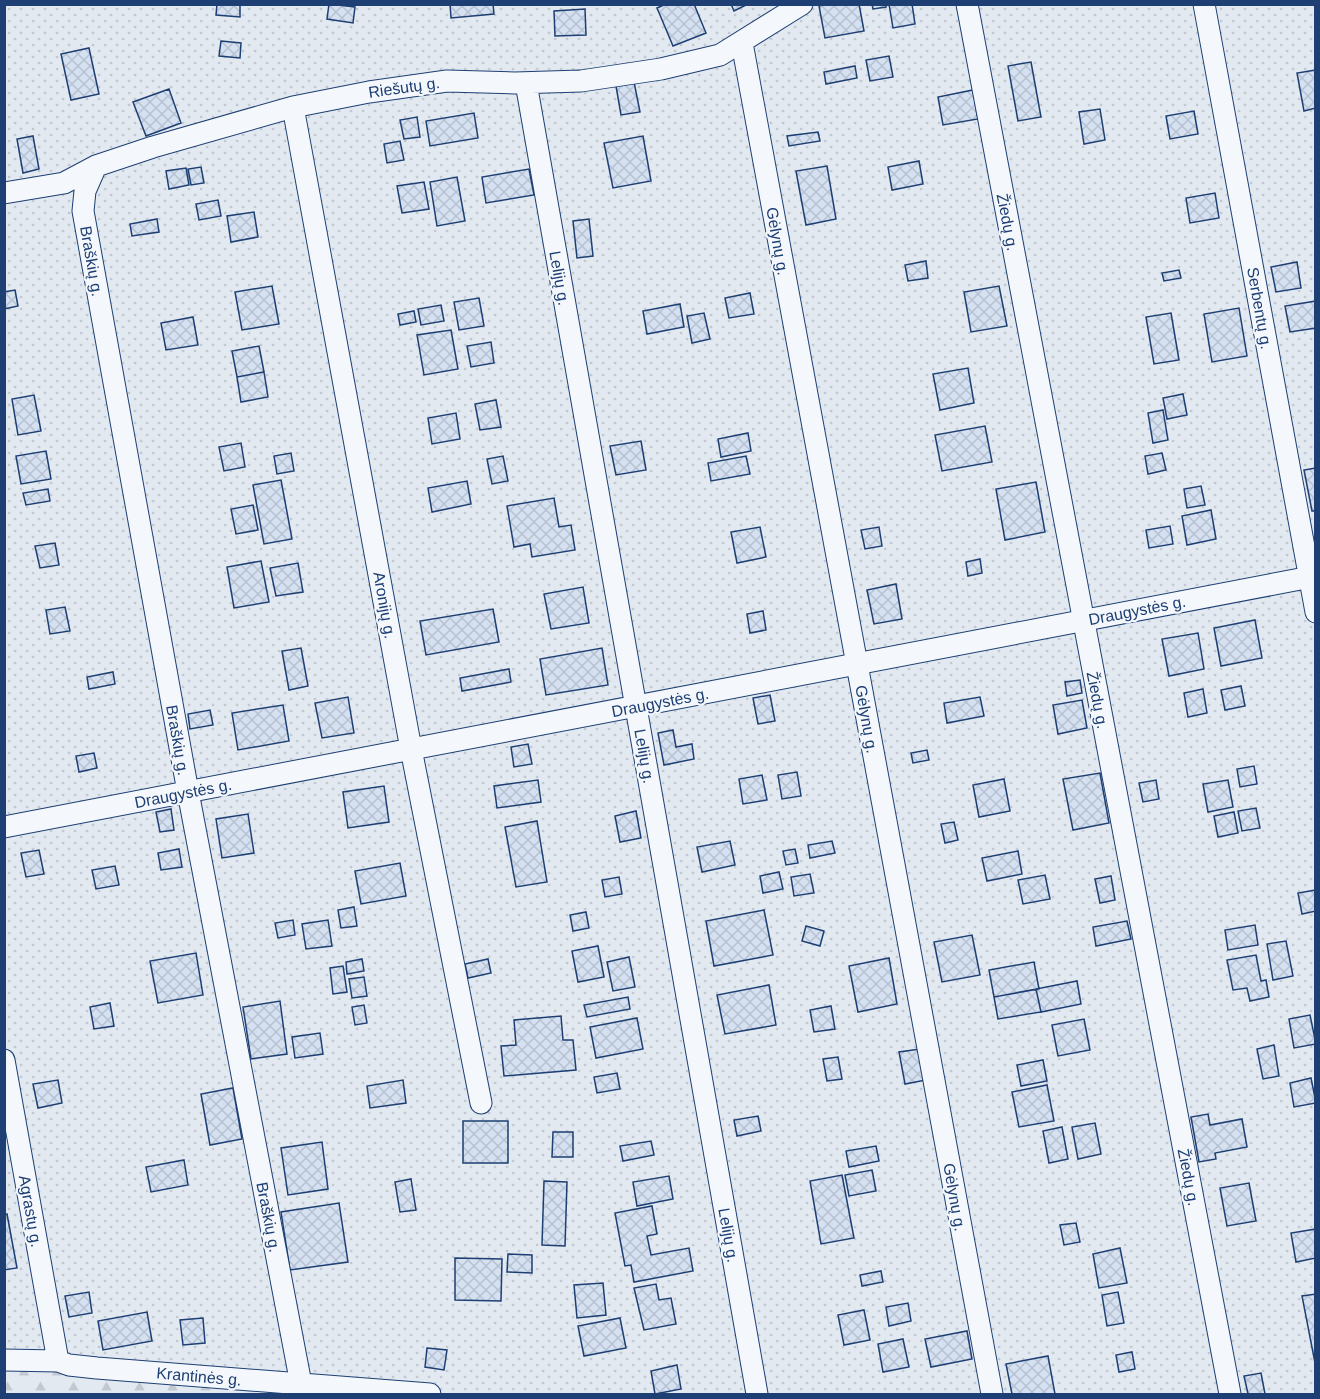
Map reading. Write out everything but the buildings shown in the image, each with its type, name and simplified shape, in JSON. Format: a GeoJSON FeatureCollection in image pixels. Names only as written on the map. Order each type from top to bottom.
{"type":"FeatureCollection","features":[{"type":"Feature","properties":{"kind":"street","name":"Riešutų g."},"geometry":{"type":"LineString","coordinates":[[4,193],[64,183],[96,166],[153,147],[293,107],[369,92],[447,81],[526,83],[581,81],[661,69],[720,55],[802,4]]}},
{"type":"Feature","properties":{"kind":"street","name":"Žiedų g."},"geometry":{"type":"LineString","coordinates":[[967,4],[1230,1395]]}},
{"type":"Feature","properties":{"kind":"street","name":"Serbentų g."},"geometry":{"type":"LineString","coordinates":[[1203,4],[1312,576],[1316,612]]}},
{"type":"Feature","properties":{"kind":"street","name":"Gėlynų g."},"geometry":{"type":"LineString","coordinates":[[742,43],[992,1395]]}},
{"type":"Feature","properties":{"kind":"street","name":"Lelijų g."},"geometry":{"type":"LineString","coordinates":[[526,83],[757,1395]]}},
{"type":"Feature","properties":{"kind":"street","name":"Aronijų g."},"geometry":{"type":"LineString","coordinates":[[293,107],[411,749],[481,1103]]}},
{"type":"Feature","properties":{"kind":"street","name":"Braškių g."},"geometry":{"type":"LineString","coordinates":[[96,166],[85,191],[83,211],[188,792],[301,1384]]}},
{"type":"Feature","properties":{"kind":"street","name":"Draugystės g."},"geometry":{"type":"LineString","coordinates":[[4,827],[1312,576]]}},
{"type":"Feature","properties":{"kind":"street","name":"Agrastų g."},"geometry":{"type":"LineString","coordinates":[[4,1060],[58,1361]]}},
{"type":"Feature","properties":{"kind":"street","name":"Krantinės g."},"geometry":{"type":"LineString","coordinates":[[4,1360],[58,1361],[69,1365],[97,1368],[430,1395]]}},
{"type":"Feature","properties":{"kind":"green space"},"geometry":{"type":"Polygon","coordinates":[[[5,5],[1315,5],[1315,1394],[313,1394],[64,1371],[5,1369],[5,5]]]}},
{"type":"Feature","properties":{"kind":"green space"},"geometry":{"type":"Polygon","coordinates":[[[5,1369],[64,1371],[312,1394],[5,1394],[5,1369]]]}}]}
